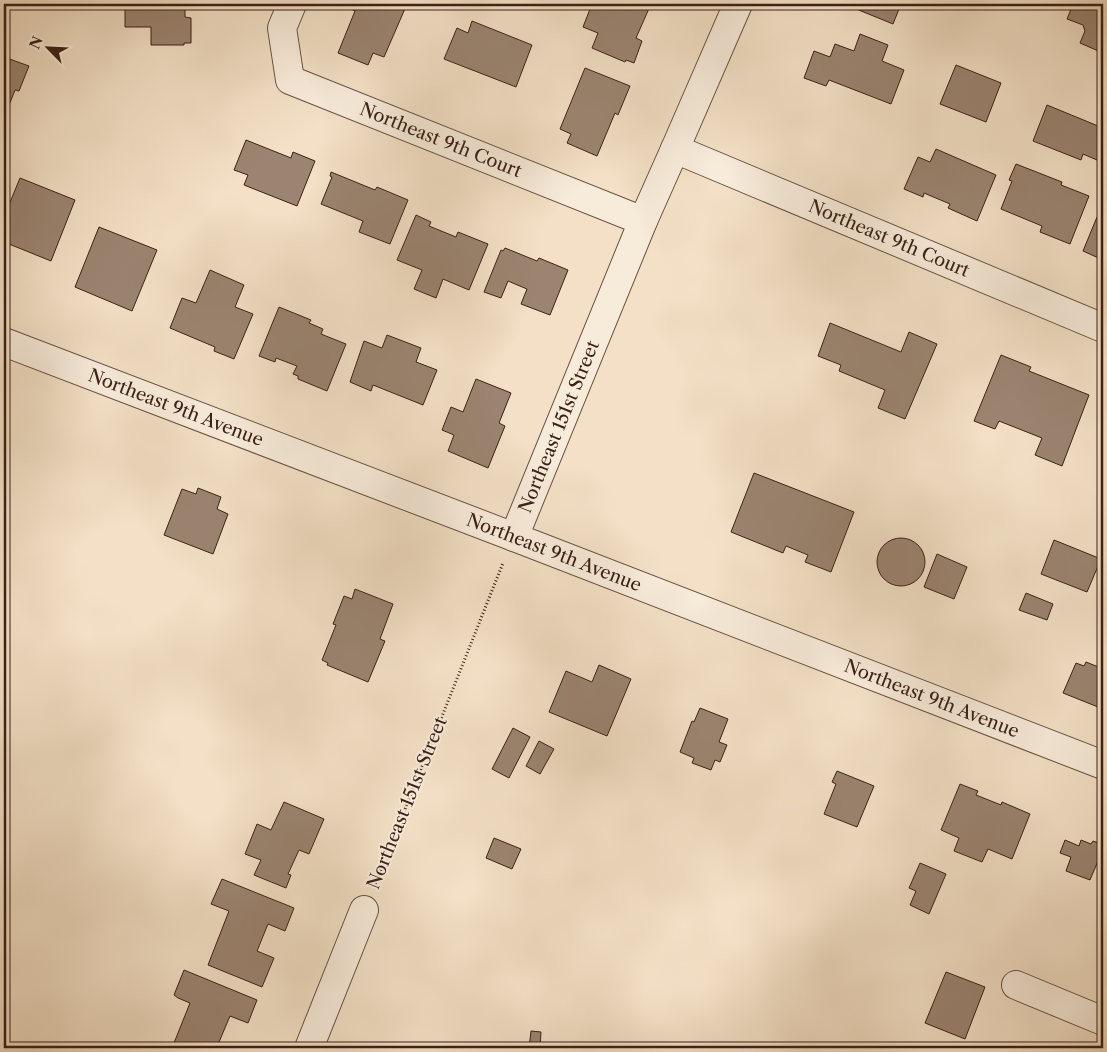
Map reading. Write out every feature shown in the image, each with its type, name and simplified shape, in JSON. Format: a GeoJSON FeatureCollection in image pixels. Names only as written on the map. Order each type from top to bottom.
{"type":"FeatureCollection","features":[{"type":"Feature","properties":{"kind":"street","name":"Northeast 151st Street"},"geometry":{"type":"LineString","coordinates":[[514,537],[643,221],[738,4]]}},
{"type":"Feature","properties":{"kind":"street","name":"Northeast 9th Court"},"geometry":{"type":"LineString","coordinates":[[287,16],[290,80],[643,221]]}},
{"type":"Feature","properties":{"kind":"street","name":"Northeast 9th Court"},"geometry":{"type":"LineString","coordinates":[[675,149],[1103,328]]}},
{"type":"Feature","properties":{"kind":"street","name":"Northeast 9th Avenue"},"geometry":{"type":"LineString","coordinates":[[4,342],[1103,765]]}},
{"type":"Feature","properties":{"kind":"street","name":"Northeast 151st Street"},"geometry":{"type":"LineString","coordinates":[[309,1048],[364,910]]}},
{"type":"Feature","properties":{"kind":"street"},"geometry":{"type":"LineString","coordinates":[[1016,985],[1103,1021]]}},
{"type":"Feature","properties":{"kind":"path","name":"Northeast 151st Street"},"geometry":{"type":"LineString","coordinates":[[364,910],[514,537]]}},
{"type":"Feature","properties":{"kind":"building"},"geometry":{"type":"Polygon","coordinates":[[[125,4],[185,4],[185,17],[191,18],[191,43],[184,43],[184,45],[151,45],[151,27],[125,27],[125,4]]]}},
{"type":"Feature","properties":{"kind":"building"},"geometry":{"type":"Polygon","coordinates":[[[353,4],[407,4],[384,57],[373,53],[368,65],[338,53],[355,11],[351,9],[353,4]]]}},
{"type":"Feature","properties":{"kind":"building"},"geometry":{"type":"Polygon","coordinates":[[[592,4],[607,9],[610,4],[651,4],[636,38],[642,41],[634,63],[626,60],[625,62],[592,48],[598,33],[583,27],[592,4]]]}},
{"type":"Feature","properties":{"kind":"building"},"geometry":{"type":"Polygon","coordinates":[[[844,4],[901,4],[893,24],[844,4]]]}},
{"type":"Feature","properties":{"kind":"building"},"geometry":{"type":"Polygon","coordinates":[[[1063,4],[1103,4],[1103,53],[1080,43],[1085,31],[1083,25],[1067,19],[1072,7],[1063,4]]]}},
{"type":"Feature","properties":{"kind":"building"},"geometry":{"type":"Polygon","coordinates":[[[472,21],[532,45],[516,87],[444,59],[457,28],[468,33],[472,21]]]}},
{"type":"Feature","properties":{"kind":"building"},"geometry":{"type":"Polygon","coordinates":[[[860,34],[888,45],[882,61],[904,70],[891,104],[829,80],[826,86],[804,78],[814,51],[830,57],[835,44],[854,51],[860,34]]]}},
{"type":"Feature","properties":{"kind":"building"},"geometry":{"type":"Polygon","coordinates":[[[4,57],[29,66],[19,91],[15,90],[4,118],[4,57]]]}},
{"type":"Feature","properties":{"kind":"building"},"geometry":{"type":"Polygon","coordinates":[[[956,65],[1001,83],[986,122],[940,104],[956,65]]]}},
{"type":"Feature","properties":{"kind":"building"},"geometry":{"type":"Polygon","coordinates":[[[585,68],[630,86],[618,115],[615,113],[597,156],[567,143],[571,134],[560,129],[585,68]]]}},
{"type":"Feature","properties":{"kind":"building"},"geometry":{"type":"Polygon","coordinates":[[[1047,105],[1103,128],[1103,146],[1097,160],[1083,154],[1081,160],[1033,141],[1047,105]]]}},
{"type":"Feature","properties":{"kind":"building"},"geometry":{"type":"Polygon","coordinates":[[[246,140],[291,158],[293,152],[315,161],[297,206],[244,185],[248,175],[234,170],[246,140]]]}},
{"type":"Feature","properties":{"kind":"building"},"geometry":{"type":"Polygon","coordinates":[[[936,149],[996,175],[977,221],[948,208],[950,204],[924,193],[923,197],[904,189],[918,157],[930,162],[936,149]]]}},
{"type":"Feature","properties":{"kind":"building"},"geometry":{"type":"Polygon","coordinates":[[[1016,164],[1062,182],[1061,185],[1089,196],[1070,244],[1040,232],[1042,226],[1001,209],[1012,181],[1009,180],[1016,164]]]}},
{"type":"Feature","properties":{"kind":"building"},"geometry":{"type":"Polygon","coordinates":[[[331,172],[375,190],[377,187],[408,200],[390,244],[359,232],[363,221],[321,204],[332,177],[330,176],[331,172]]]}},
{"type":"Feature","properties":{"kind":"building"},"geometry":{"type":"Polygon","coordinates":[[[20,178],[75,200],[51,261],[4,242],[4,217],[20,178]]]}},
{"type":"Feature","properties":{"kind":"building"},"geometry":{"type":"Polygon","coordinates":[[[416,215],[431,222],[429,226],[456,237],[458,232],[488,244],[469,290],[443,279],[436,298],[414,289],[422,270],[397,260],[416,215]]]}},
{"type":"Feature","properties":{"kind":"building"},"geometry":{"type":"Polygon","coordinates":[[[1097,217],[1103,219],[1103,260],[1083,251],[1097,217]]]}},
{"type":"Feature","properties":{"kind":"building"},"geometry":{"type":"Polygon","coordinates":[[[99,227],[157,250],[132,311],[75,287],[99,227]]]}},
{"type":"Feature","properties":{"kind":"building"},"geometry":{"type":"Polygon","coordinates":[[[505,248],[537,261],[539,258],[568,270],[550,315],[521,304],[527,289],[508,281],[501,298],[484,292],[501,250],[503,251],[505,248]]]}},
{"type":"Feature","properties":{"kind":"building"},"geometry":{"type":"Polygon","coordinates":[[[210,270],[244,285],[235,307],[253,314],[234,359],[214,351],[215,347],[170,328],[182,298],[196,303],[210,270]]]}},
{"type":"Feature","properties":{"kind":"building"},"geometry":{"type":"Polygon","coordinates":[[[279,307],[311,320],[309,323],[323,329],[321,334],[346,344],[327,391],[298,379],[298,376],[293,374],[297,366],[276,358],[275,362],[259,356],[279,307]]]}},
{"type":"Feature","properties":{"kind":"building"},"geometry":{"type":"Polygon","coordinates":[[[830,323],[901,352],[909,332],[937,344],[905,419],[878,408],[885,390],[839,371],[841,365],[818,356],[830,323]]]}},
{"type":"Feature","properties":{"kind":"building"},"geometry":{"type":"Polygon","coordinates":[[[387,335],[421,348],[416,362],[437,370],[423,405],[373,385],[371,391],[350,382],[364,341],[382,348],[387,335]]]}},
{"type":"Feature","properties":{"kind":"building"},"geometry":{"type":"Polygon","coordinates":[[[1001,355],[1031,367],[1029,371],[1089,395],[1062,466],[1035,455],[1042,438],[999,421],[995,429],[974,421],[1001,355]]]}},
{"type":"Feature","properties":{"kind":"building"},"geometry":{"type":"Polygon","coordinates":[[[476,379],[511,393],[499,423],[505,426],[488,468],[448,451],[454,435],[442,430],[451,407],[463,412],[476,379]]]}},
{"type":"Feature","properties":{"kind":"building"},"geometry":{"type":"Polygon","coordinates":[[[754,473],[854,512],[831,572],[805,562],[808,555],[786,546],[783,553],[731,532],[754,473]]]}},
{"type":"Feature","properties":{"kind":"building"},"geometry":{"type":"Polygon","coordinates":[[[198,488],[221,497],[217,509],[228,514],[213,554],[164,535],[182,489],[196,494],[198,488]]]}},
{"type":"Feature","properties":{"kind":"building"},"geometry":{"type":"Polygon","coordinates":[[[896,538],[906,538],[915,542],[921,548],[925,562],[921,576],[915,582],[906,586],[896,586],[887,582],[881,576],[877,567],[877,557],[881,548],[887,542],[896,538]]]}},
{"type":"Feature","properties":{"kind":"building"},"geometry":{"type":"Polygon","coordinates":[[[1054,540],[1101,559],[1087,592],[1041,574],[1054,540]]]}},
{"type":"Feature","properties":{"kind":"building"},"geometry":{"type":"Polygon","coordinates":[[[937,554],[967,567],[954,599],[924,587],[937,554]]]}},
{"type":"Feature","properties":{"kind":"building"},"geometry":{"type":"Polygon","coordinates":[[[355,589],[393,604],[380,639],[385,641],[368,682],[327,665],[328,663],[322,660],[336,625],[333,624],[344,596],[352,599],[355,589]]]}},
{"type":"Feature","properties":{"kind":"building"},"geometry":{"type":"Polygon","coordinates":[[[1026,593],[1053,604],[1047,620],[1019,610],[1026,593]]]}},
{"type":"Feature","properties":{"kind":"building"},"geometry":{"type":"Polygon","coordinates":[[[1086,662],[1101,668],[1099,672],[1103,674],[1103,709],[1063,693],[1076,663],[1084,666],[1086,662]]]}},
{"type":"Feature","properties":{"kind":"building"},"geometry":{"type":"Polygon","coordinates":[[[599,665],[631,679],[607,736],[549,712],[566,671],[592,682],[599,665]]]}},
{"type":"Feature","properties":{"kind":"building"},"geometry":{"type":"Polygon","coordinates":[[[700,708],[728,719],[719,742],[727,745],[720,762],[715,760],[711,770],[692,763],[694,758],[680,752],[692,721],[694,722],[700,708]]]}},
{"type":"Feature","properties":{"kind":"building"},"geometry":{"type":"Polygon","coordinates":[[[513,728],[530,737],[509,778],[492,769],[513,728]]]}},
{"type":"Feature","properties":{"kind":"building"},"geometry":{"type":"Polygon","coordinates":[[[539,741],[554,749],[540,774],[526,766],[539,741]]]}},
{"type":"Feature","properties":{"kind":"building"},"geometry":{"type":"Polygon","coordinates":[[[837,771],[874,786],[857,827],[824,814],[836,784],[832,782],[837,771]]]}},
{"type":"Feature","properties":{"kind":"building"},"geometry":{"type":"Polygon","coordinates":[[[960,784],[978,791],[976,795],[1001,805],[1002,802],[1030,814],[1012,859],[988,849],[982,862],[954,851],[959,838],[941,830],[960,784]]]}},
{"type":"Feature","properties":{"kind":"building"},"geometry":{"type":"Polygon","coordinates":[[[284,802],[324,819],[309,854],[299,850],[288,874],[291,875],[286,888],[254,875],[261,860],[245,854],[257,824],[271,830],[284,802]]]}},
{"type":"Feature","properties":{"kind":"building"},"geometry":{"type":"Polygon","coordinates":[[[1103,837],[1103,863],[1098,861],[1090,880],[1066,871],[1071,857],[1060,853],[1065,840],[1079,846],[1081,840],[1091,844],[1093,841],[1101,844],[1103,837]]]}},
{"type":"Feature","properties":{"kind":"building"},"geometry":{"type":"Polygon","coordinates":[[[494,838],[521,849],[512,869],[486,858],[494,838]]]}},
{"type":"Feature","properties":{"kind":"building"},"geometry":{"type":"Polygon","coordinates":[[[920,863],[946,874],[929,914],[910,905],[916,891],[909,888],[920,863]]]}},
{"type":"Feature","properties":{"kind":"building"},"geometry":{"type":"Polygon","coordinates":[[[222,879],[294,908],[285,931],[268,924],[257,951],[274,958],[262,987],[208,965],[229,911],[211,904],[222,879]]]}},
{"type":"Feature","properties":{"kind":"building"},"geometry":{"type":"Polygon","coordinates":[[[184,970],[257,1000],[248,1023],[230,1016],[219,1042],[234,1048],[172,1048],[190,1003],[174,995],[184,970]]]}},
{"type":"Feature","properties":{"kind":"building"},"geometry":{"type":"Polygon","coordinates":[[[946,972],[985,987],[965,1039],[925,1023],[946,972]]]}},
{"type":"Feature","properties":{"kind":"building"},"geometry":{"type":"Polygon","coordinates":[[[531,1031],[541,1032],[540,1048],[529,1048],[531,1031]]]}}]}
